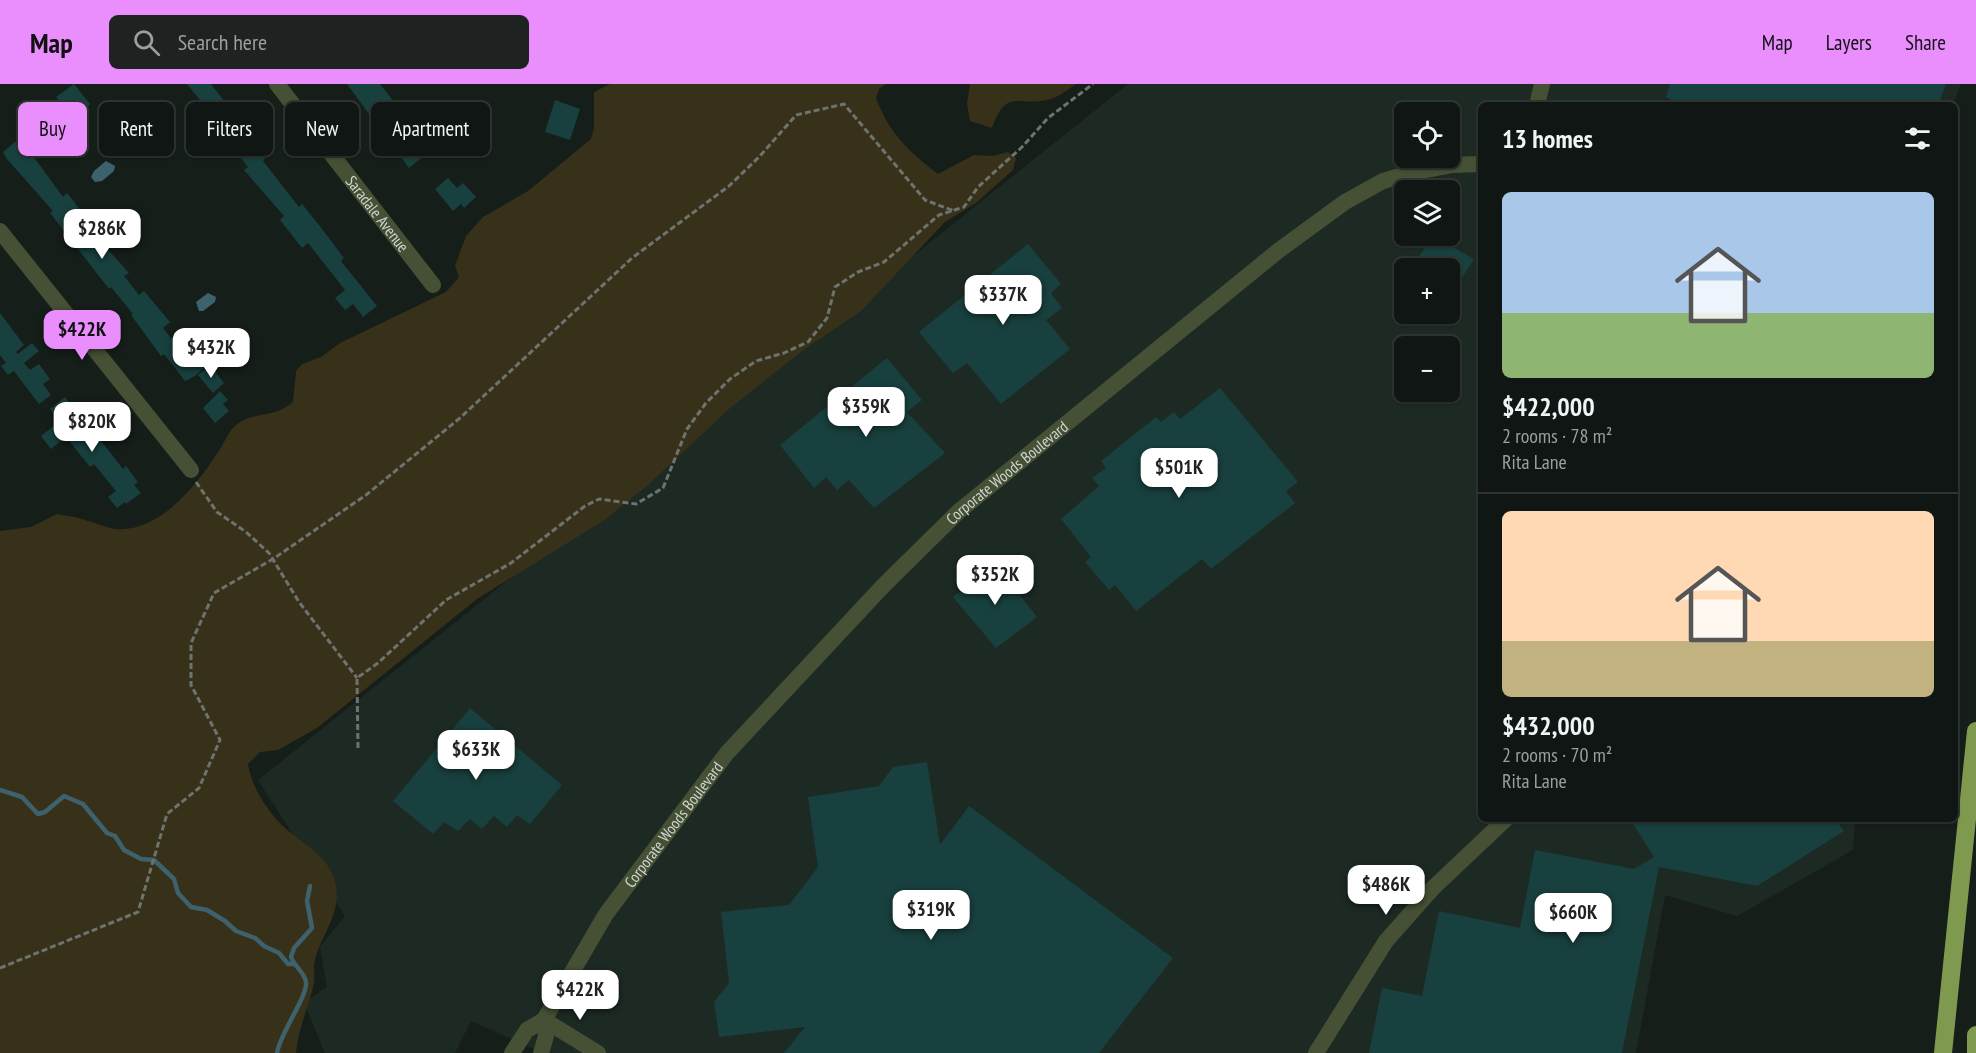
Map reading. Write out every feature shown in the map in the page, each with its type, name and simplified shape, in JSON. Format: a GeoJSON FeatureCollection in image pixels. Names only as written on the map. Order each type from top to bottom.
{"type":"FeatureCollection","features":[{"type":"Feature","properties":{"kind":"highway"},"geometry":{"type":"LineString","coordinates":[[1943,1053],[1976,731]]}},
{"type":"Feature","properties":{"kind":"highway"},"geometry":{"type":"LineString","coordinates":[[1976,1035],[1976,1053]]}},
{"type":"Feature","properties":{"kind":"street","name":"Saradale Avenue"},"geometry":{"type":"LineString","coordinates":[[277,84],[433,285]]}},
{"type":"Feature","properties":{"kind":"street"},"geometry":{"type":"LineString","coordinates":[[1539,102],[1542,84]]}},
{"type":"Feature","properties":{"kind":"street","name":"Corporate Woods Boulevard"},"geometry":{"type":"LineString","coordinates":[[512,1053],[527,1030],[544,1020],[606,914],[727,753],[883,586],[958,512],[1271,257],[1345,202],[1383,181],[1404,175],[1453,165],[1478,164]]}},
{"type":"Feature","properties":{"kind":"street"},"geometry":{"type":"LineString","coordinates":[[0,231],[191,470]]}},
{"type":"Feature","properties":{"kind":"street"},"geometry":{"type":"LineString","coordinates":[[1316,1053],[1386,941],[1433,888],[1503,822]]}},
{"type":"Feature","properties":{"kind":"street"},"geometry":{"type":"LineString","coordinates":[[544,1020],[598,1053]]}},
{"type":"Feature","properties":{"kind":"street","name":"Corporate Woods Boulevard"},"geometry":{"type":"LineString","coordinates":[[541,1053],[546,1036],[544,1020]]}},
{"type":"Feature","properties":{"kind":"path"},"geometry":{"type":"LineString","coordinates":[[357,678],[378,663],[446,600],[512,563],[555,527],[593,500],[605,499],[636,504],[655,494],[668,481],[687,429],[706,403],[730,379],[756,362],[808,342],[827,318],[835,287],[852,275],[884,262],[933,220],[964,207],[978,187],[1022,147],[1048,118],[1093,84]]}},
{"type":"Feature","properties":{"kind":"path"},"geometry":{"type":"LineString","coordinates":[[0,968],[138,912],[167,814],[199,788],[220,740],[191,685],[190,643],[214,593],[273,559],[366,495],[460,418],[632,258],[729,186],[759,157],[796,115],[844,104],[924,200],[954,211]]}},
{"type":"Feature","properties":{"kind":"path"},"geometry":{"type":"LineString","coordinates":[[191,470],[201,492],[217,512],[257,541],[273,559],[298,602],[357,678],[358,748]]}},
{"type":"Feature","properties":{"kind":"shaded area"},"geometry":{"type":"Polygon","coordinates":[[[610,84],[886,84],[879,89],[876,98],[887,121],[909,149],[938,174],[974,155],[993,156],[1008,152],[1016,158],[1013,170],[976,203],[945,222],[861,311],[802,351],[729,409],[648,485],[603,521],[477,599],[317,728],[278,750],[260,752],[248,764],[258,793],[267,807],[285,828],[312,849],[327,865],[336,886],[336,906],[315,960],[314,983],[296,1053],[0,1053],[0,531],[31,527],[57,514],[80,518],[115,529],[132,528],[148,523],[163,514],[201,476],[232,429],[247,419],[278,411],[293,402],[296,371],[302,364],[321,357],[340,343],[446,292],[459,277],[455,266],[466,236],[483,217],[528,191],[591,139],[594,128],[594,92],[610,84]]]}},
{"type":"Feature","properties":{"kind":"shaded area"},"geometry":{"type":"Polygon","coordinates":[[[970,84],[1076,84],[1051,99],[1008,103],[1002,108],[992,128],[970,121],[967,104],[970,84]]]}},
{"type":"Feature","properties":{"kind":"shaded area"},"geometry":{"type":"Polygon","coordinates":[[[1128,84],[1961,84],[1954,102],[1478,102],[1478,822],[1855,822],[1853,850],[1737,916],[1665,895],[1636,1053],[543,1053],[471,1021],[455,1053],[325,1053],[304,1003],[327,987],[320,947],[345,916],[258,780],[1128,84]]]}},
{"type":"Feature","properties":{"kind":"water"},"geometry":{"type":"Polygon","coordinates":[[[106,161],[115,166],[114,171],[102,181],[95,182],[91,177],[94,171],[106,161]]]}},
{"type":"Feature","properties":{"kind":"water"},"geometry":{"type":"Polygon","coordinates":[[[208,293],[216,297],[215,302],[203,311],[199,311],[196,302],[208,293]]]}},
{"type":"Feature","properties":{"kind":"building"},"geometry":{"type":"Polygon","coordinates":[[[74,84],[90,104],[87,106],[87,102],[60,102],[56,97],[74,84]]]}},
{"type":"Feature","properties":{"kind":"building"},"geometry":{"type":"Polygon","coordinates":[[[187,84],[211,84],[225,102],[202,102],[187,84]]]}},
{"type":"Feature","properties":{"kind":"building"},"geometry":{"type":"Polygon","coordinates":[[[347,84],[380,84],[394,102],[371,102],[371,117],[347,84]]]}},
{"type":"Feature","properties":{"kind":"building"},"geometry":{"type":"Polygon","coordinates":[[[1670,84],[1946,84],[1939,102],[1671,102],[1672,100],[1666,97],[1670,84]]]}},
{"type":"Feature","properties":{"kind":"building"},"geometry":{"type":"Polygon","coordinates":[[[555,100],[580,109],[570,140],[545,132],[555,100]]]}},
{"type":"Feature","properties":{"kind":"building"},"geometry":{"type":"Polygon","coordinates":[[[18,140],[18,156],[33,156],[63,197],[67,193],[104,240],[101,242],[129,273],[124,276],[139,295],[144,291],[170,322],[163,328],[185,356],[191,352],[204,368],[185,381],[164,354],[161,356],[131,315],[133,314],[111,287],[109,289],[50,213],[53,211],[3,152],[18,140]]]}},
{"type":"Feature","properties":{"kind":"building"},"geometry":{"type":"Polygon","coordinates":[[[239,156],[263,156],[265,159],[263,161],[299,207],[302,204],[319,225],[344,258],[341,261],[377,306],[363,317],[353,304],[345,310],[335,298],[345,290],[308,243],[302,248],[280,220],[284,216],[244,170],[248,167],[239,156]]]}},
{"type":"Feature","properties":{"kind":"building"},"geometry":{"type":"Polygon","coordinates":[[[400,156],[424,156],[409,168],[400,156]]]}},
{"type":"Feature","properties":{"kind":"building"},"geometry":{"type":"Polygon","coordinates":[[[448,178],[457,188],[463,183],[476,197],[464,208],[461,204],[453,211],[435,189],[448,178]]]}},
{"type":"Feature","properties":{"kind":"building"},"geometry":{"type":"Polygon","coordinates":[[[1028,244],[1061,284],[1051,293],[1062,308],[1046,320],[1070,349],[1001,404],[967,363],[953,373],[919,332],[1028,244]]]}},
{"type":"Feature","properties":{"kind":"building"},"geometry":{"type":"Polygon","coordinates":[[[1426,246],[1451,246],[1474,259],[1460,281],[1460,258],[1418,258],[1426,246]]]}},
{"type":"Feature","properties":{"kind":"building"},"geometry":{"type":"Polygon","coordinates":[[[0,313],[24,345],[16,352],[18,354],[32,343],[39,351],[24,363],[30,370],[39,364],[50,379],[43,384],[51,395],[39,404],[14,371],[8,375],[1,366],[6,363],[0,355],[0,313]]]}},
{"type":"Feature","properties":{"kind":"building"},"geometry":{"type":"Polygon","coordinates":[[[887,358],[922,400],[907,412],[945,453],[874,508],[849,480],[837,490],[826,477],[814,488],[780,445],[887,358]]]}},
{"type":"Feature","properties":{"kind":"building"},"geometry":{"type":"Polygon","coordinates":[[[210,365],[224,383],[213,393],[198,375],[210,365]]]}},
{"type":"Feature","properties":{"kind":"building"},"geometry":{"type":"Polygon","coordinates":[[[1220,388],[1298,482],[1286,491],[1295,503],[1211,569],[1202,559],[1136,611],[1115,585],[1109,590],[1085,562],[1091,557],[1061,519],[1099,486],[1092,478],[1106,468],[1101,461],[1156,417],[1161,422],[1174,412],[1180,419],[1220,388]]]}},
{"type":"Feature","properties":{"kind":"building"},"geometry":{"type":"Polygon","coordinates":[[[220,391],[228,400],[223,404],[229,411],[215,423],[203,408],[220,391]]]}},
{"type":"Feature","properties":{"kind":"building"},"geometry":{"type":"Polygon","coordinates":[[[65,397],[77,412],[72,415],[93,442],[98,437],[123,469],[126,466],[138,482],[134,485],[141,493],[126,504],[125,502],[117,508],[108,497],[116,491],[94,464],[90,467],[66,437],[51,449],[41,436],[60,421],[50,409],[65,397]]]}},
{"type":"Feature","properties":{"kind":"building"},"geometry":{"type":"Polygon","coordinates":[[[995,563],[1037,617],[996,648],[953,597],[995,563]]]}},
{"type":"Feature","properties":{"kind":"building"},"geometry":{"type":"Polygon","coordinates":[[[470,708],[562,785],[530,824],[517,815],[507,827],[494,816],[482,829],[470,819],[458,831],[444,822],[433,834],[393,801],[470,708]]]}},
{"type":"Feature","properties":{"kind":"building"},"geometry":{"type":"Polygon","coordinates":[[[927,762],[940,845],[969,806],[1173,958],[1099,1053],[784,1053],[805,1027],[719,1037],[714,1002],[729,983],[721,912],[789,905],[818,867],[808,797],[879,786],[893,767],[927,762]]]}},
{"type":"Feature","properties":{"kind":"building"},"geometry":{"type":"Polygon","coordinates":[[[1632,822],[1837,822],[1844,831],[1757,886],[1659,867],[1622,1053],[1369,1053],[1382,988],[1422,996],[1439,911],[1520,928],[1535,850],[1634,869],[1654,857],[1632,822]]]}},
{"type":"Feature","properties":{"kind":"waterway"},"geometry":{"type":"LineString","coordinates":[[0,790],[22,797],[38,814],[45,812],[64,796],[83,804],[107,833],[115,836],[124,850],[141,859],[154,860],[174,879],[178,893],[191,907],[207,910],[236,931],[255,938],[264,946],[279,953],[288,964],[294,964]]}},
{"type":"Feature","properties":{"kind":"waterway"},"geometry":{"type":"LineString","coordinates":[[277,1053],[305,988],[305,979],[291,957],[294,948],[312,928],[307,901],[310,886]]}}]}
